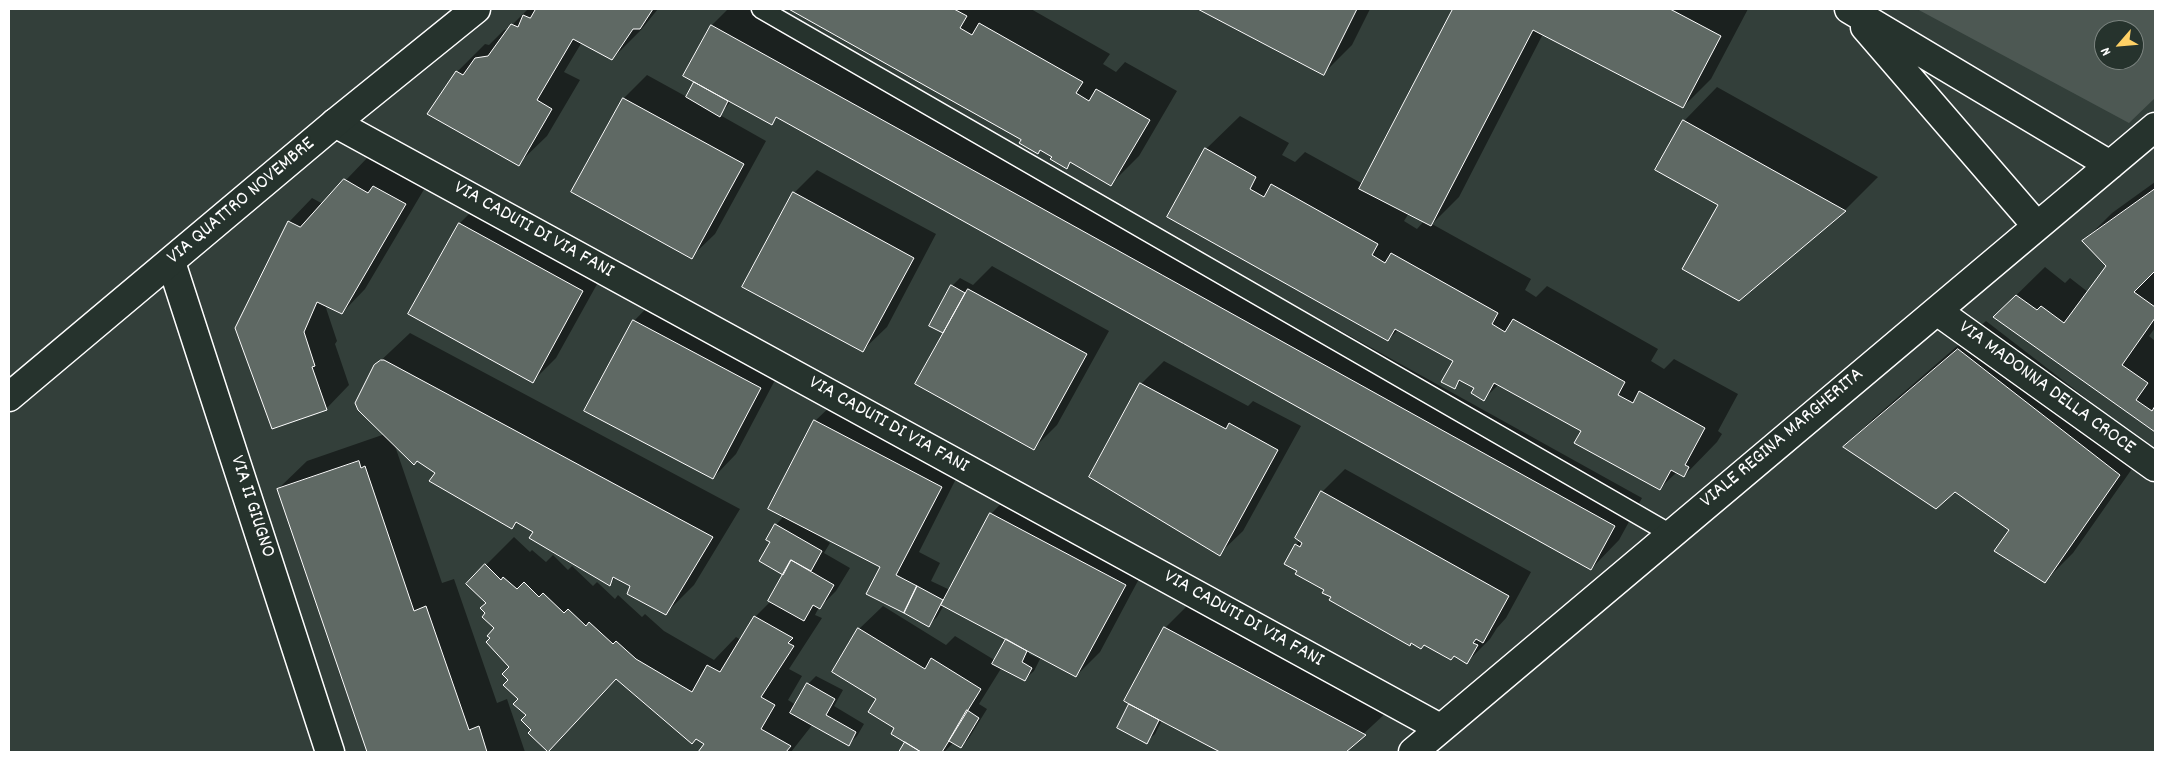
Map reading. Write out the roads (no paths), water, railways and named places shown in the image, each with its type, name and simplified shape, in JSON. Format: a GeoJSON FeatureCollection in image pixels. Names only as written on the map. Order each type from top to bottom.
{"type":"FeatureCollection","features":[{"type":"Feature","properties":{"kind":"street","name":"VIA QUATTRO NOVEMBRE"},"geometry":{"type":"LineString","coordinates":[[9,397],[336,123],[476,9]]}},
{"type":"Feature","properties":{"kind":"street"},"geometry":{"type":"LineString","coordinates":[[1849,9],[2110,165]]}},
{"type":"Feature","properties":{"kind":"street"},"geometry":{"type":"LineString","coordinates":[[1849,9],[2037,226]]}},
{"type":"Feature","properties":{"kind":"street","name":"VIA CADUTI DI VIA FANI"},"geometry":{"type":"LineString","coordinates":[[336,123],[1440,728]]}},
{"type":"Feature","properties":{"kind":"street","name":"VIALE REGINA MARGHERITA"},"geometry":{"type":"LineString","coordinates":[[1412,752],[2155,127]]}},
{"type":"Feature","properties":{"kind":"street","name":"VIA II GIUGNO"},"geometry":{"type":"LineString","coordinates":[[171,262],[330,752]]}},
{"type":"Feature","properties":{"kind":"street","name":"VIA MADONNA DELLA CROCE"},"geometry":{"type":"LineString","coordinates":[[1937,310],[2155,467]]}},
{"type":"Feature","properties":{"kind":"lane"},"geometry":{"type":"LineString","coordinates":[[761,9],[1671,534]]}}]}
